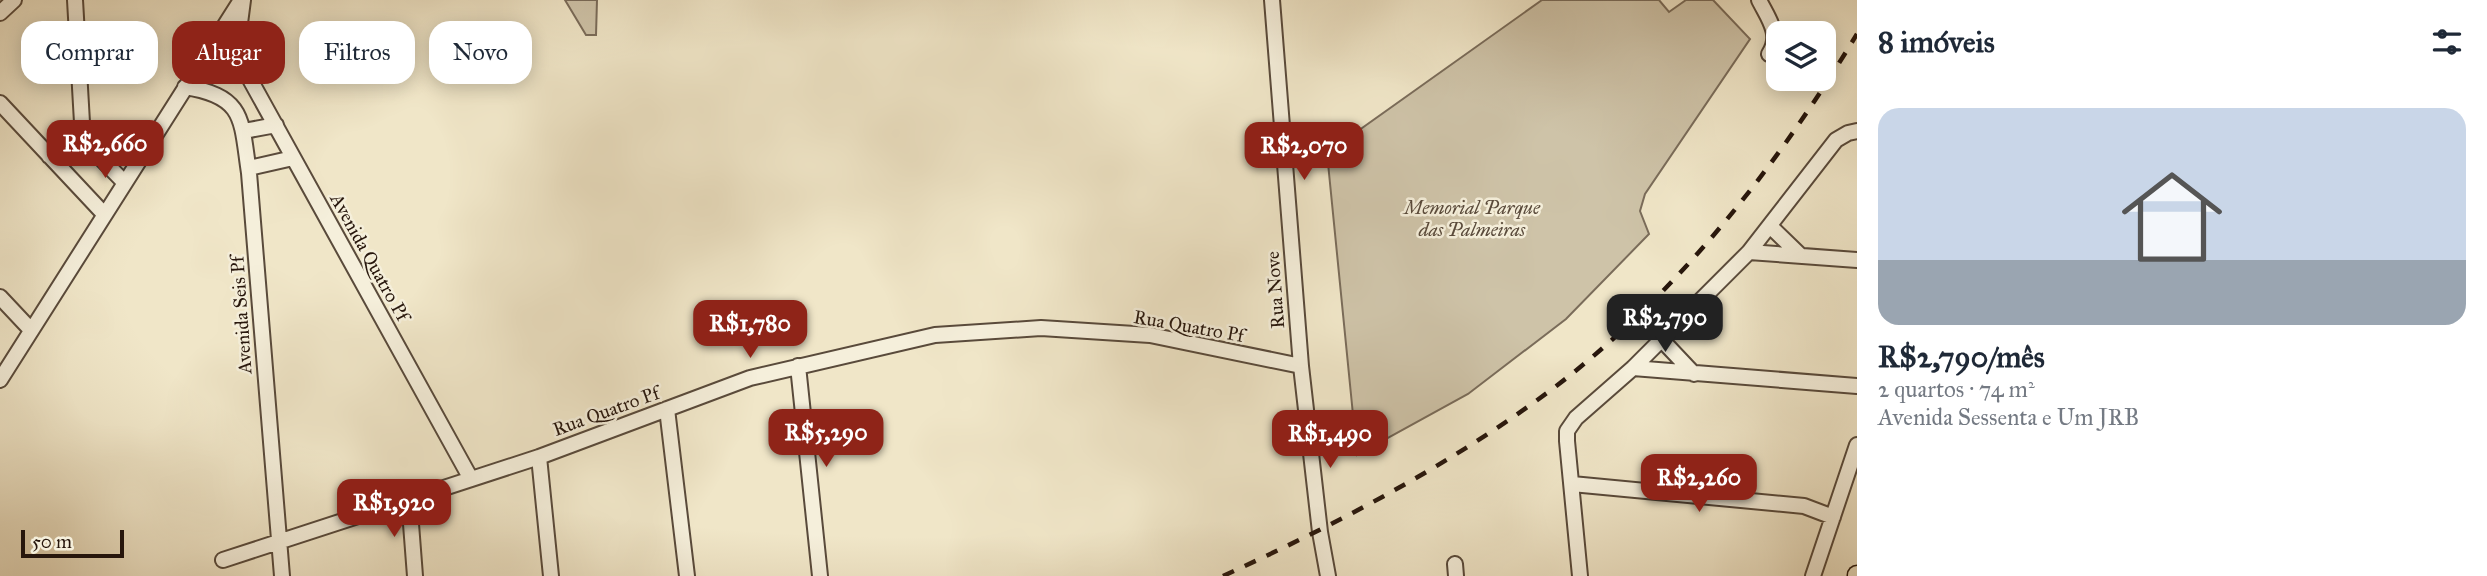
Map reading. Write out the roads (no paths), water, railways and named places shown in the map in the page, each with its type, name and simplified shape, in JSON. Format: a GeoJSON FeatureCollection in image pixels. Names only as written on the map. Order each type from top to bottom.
{"type":"FeatureCollection","features":[{"type":"Feature","properties":{"kind":"street"},"geometry":{"type":"LineString","coordinates":[[0,13],[14,0]]}},
{"type":"Feature","properties":{"kind":"street"},"geometry":{"type":"LineString","coordinates":[[75,0],[83,140],[124,182]]}},
{"type":"Feature","properties":{"kind":"street"},"geometry":{"type":"LineString","coordinates":[[228,21],[242,0]]}},
{"type":"Feature","properties":{"kind":"street"},"geometry":{"type":"LineString","coordinates":[[240,21],[242,0]]}},
{"type":"Feature","properties":{"kind":"street","name":"Rua Nove"},"geometry":{"type":"LineString","coordinates":[[1272,0],[1301,366],[1320,532],[1328,576]]}},
{"type":"Feature","properties":{"kind":"street"},"geometry":{"type":"LineString","coordinates":[[1759,0],[1769,21]]}},
{"type":"Feature","properties":{"kind":"street"},"geometry":{"type":"LineString","coordinates":[[0,380],[187,84]]}},
{"type":"Feature","properties":{"kind":"street","name":"Avenida Quatro Pf"},"geometry":{"type":"LineString","coordinates":[[253,84],[471,479]]}},
{"type":"Feature","properties":{"kind":"street","name":"Avenida Seis Pf"},"geometry":{"type":"LineString","coordinates":[[185,87],[206,90],[229,101],[244,131],[282,576]]}},
{"type":"Feature","properties":{"kind":"street"},"geometry":{"type":"LineString","coordinates":[[0,103],[104,214]]}},
{"type":"Feature","properties":{"kind":"street"},"geometry":{"type":"LineString","coordinates":[[244,131],[276,125]]}},
{"type":"Feature","properties":{"kind":"street"},"geometry":{"type":"LineString","coordinates":[[1580,576],[1567,435],[1576,418],[1633,368],[1749,252],[1836,140],[1848,132],[1857,131]]}},
{"type":"Feature","properties":{"kind":"street"},"geometry":{"type":"LineString","coordinates":[[50,156],[83,140]]}},
{"type":"Feature","properties":{"kind":"street"},"geometry":{"type":"LineString","coordinates":[[249,168],[293,158]]}},
{"type":"Feature","properties":{"kind":"street"},"geometry":{"type":"LineString","coordinates":[[1770,226],[1801,256]]}},
{"type":"Feature","properties":{"kind":"street"},"geometry":{"type":"LineString","coordinates":[[1749,252],[1857,260]]}},
{"type":"Feature","properties":{"kind":"street"},"geometry":{"type":"LineString","coordinates":[[0,297],[31,330]]}},
{"type":"Feature","properties":{"kind":"street","name":"Rua Quatro Pf"},"geometry":{"type":"LineString","coordinates":[[223,560],[539,457],[750,378],[935,335],[1041,328],[1150,335],[1301,366]]}},
{"type":"Feature","properties":{"kind":"street"},"geometry":{"type":"LineString","coordinates":[[1661,339],[1694,374]]}},
{"type":"Feature","properties":{"kind":"street"},"geometry":{"type":"LineString","coordinates":[[798,366],[820,576]]}},
{"type":"Feature","properties":{"kind":"street"},"geometry":{"type":"LineString","coordinates":[[1633,368],[1857,386]]}},
{"type":"Feature","properties":{"kind":"street"},"geometry":{"type":"LineString","coordinates":[[667,410],[687,576]]}},
{"type":"Feature","properties":{"kind":"street"},"geometry":{"type":"LineString","coordinates":[[1814,576],[1857,444]]}},
{"type":"Feature","properties":{"kind":"street"},"geometry":{"type":"LineString","coordinates":[[539,457],[551,576]]}},
{"type":"Feature","properties":{"kind":"street"},"geometry":{"type":"LineString","coordinates":[[1572,484],[1804,506],[1833,517]]}},
{"type":"Feature","properties":{"kind":"street"},"geometry":{"type":"LineString","coordinates":[[409,498],[415,576]]}},
{"type":"Feature","properties":{"kind":"railway"},"geometry":{"type":"LineString","coordinates":[[1223,576],[1308,536],[1433,468],[1513,417],[1597,353],[1640,314],[1681,271],[1758,181],[1793,133],[1857,34]]}},
{"type":"Feature","properties":{"kind":"park label","name":"Memorial Parque das Palmeiras"},"geometry":{"type":"Point","coordinates":[1472,218]}}]}
